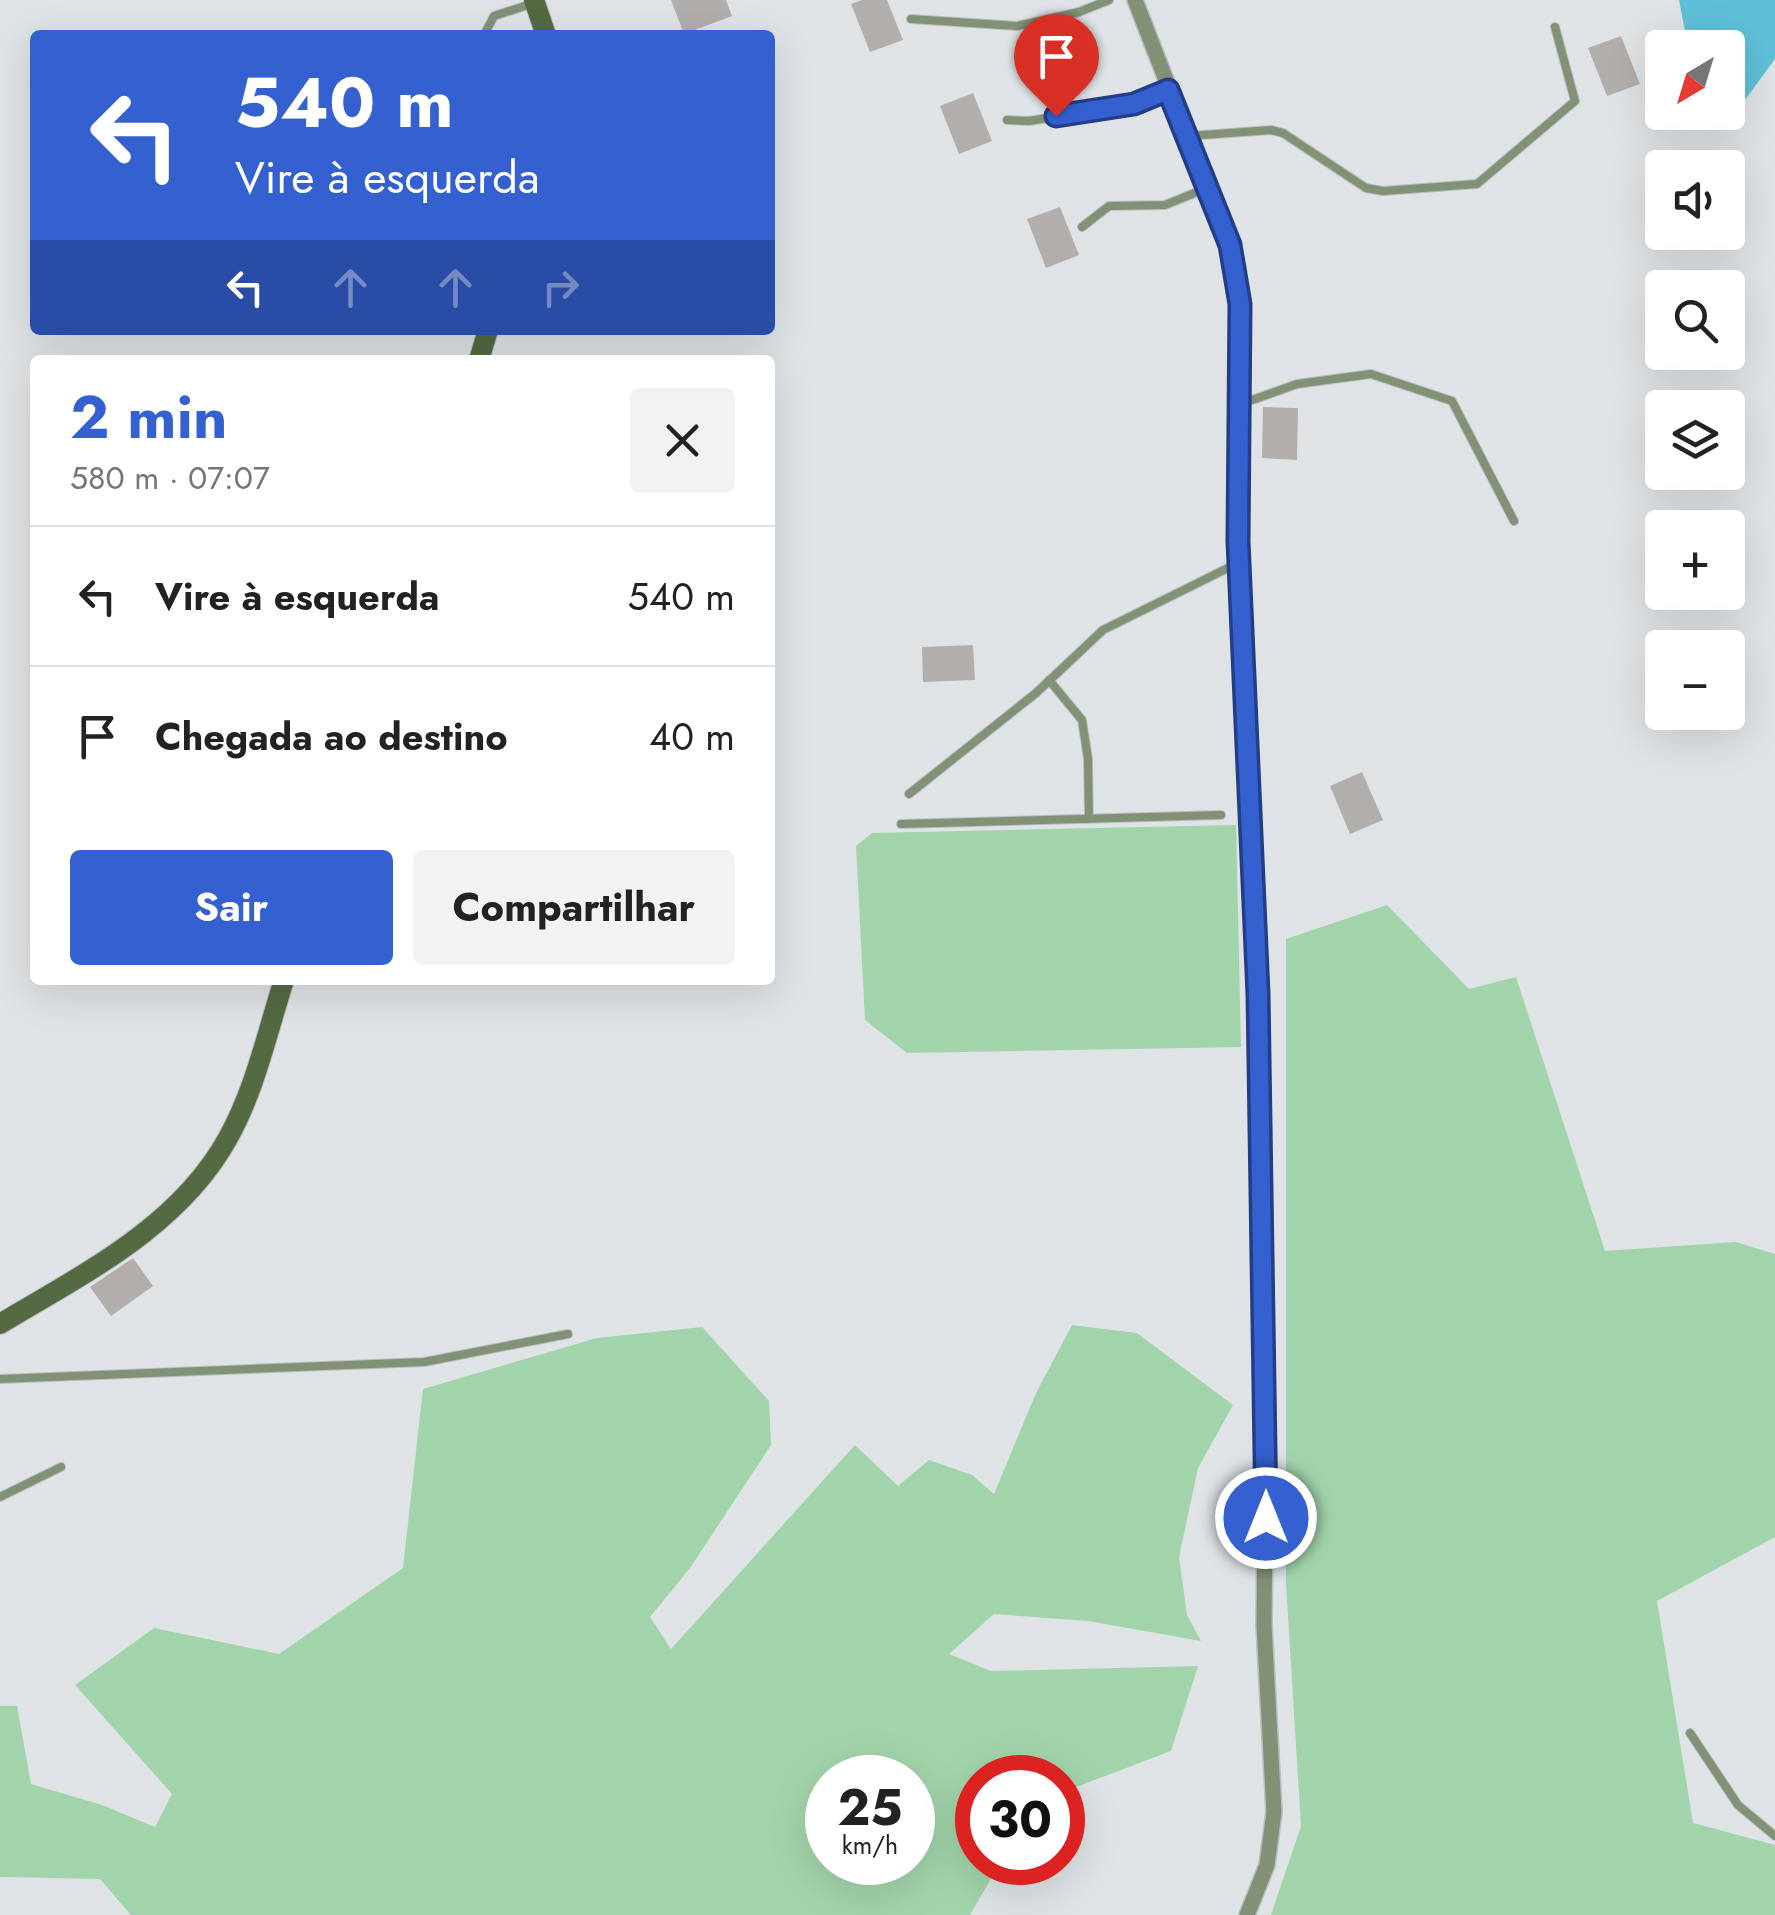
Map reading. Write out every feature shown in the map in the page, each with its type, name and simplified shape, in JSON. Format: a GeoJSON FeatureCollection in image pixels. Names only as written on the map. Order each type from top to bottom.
{"type":"FeatureCollection","features":[{"type":"Feature","properties":{"kind":"street"},"geometry":{"type":"LineString","coordinates":[[1135,0],[1230,245],[1241,350],[1240,562],[1258,994],[1266,1413],[1264,1625],[1274,1812],[1266,1865],[1247,1915]]}},
{"type":"Feature","properties":{"kind":"street"},"geometry":{"type":"LineString","coordinates":[[535,1],[544,30]]}},
{"type":"Feature","properties":{"kind":"street"},"geometry":{"type":"LineString","coordinates":[[0,1324],[124,1247],[192,1192],[228,1139],[245,1102],[282,985]]}},
{"type":"Feature","properties":{"kind":"lane"},"geometry":{"type":"LineString","coordinates":[[911,18],[1016,26],[1078,12],[1108,0]]}},
{"type":"Feature","properties":{"kind":"lane"},"geometry":{"type":"LineString","coordinates":[[487,30],[494,16],[535,1]]}},
{"type":"Feature","properties":{"kind":"lane"},"geometry":{"type":"LineString","coordinates":[[1186,136],[1271,130],[1283,133],[1366,188],[1384,191],[1478,184],[1575,102],[1555,28]]}},
{"type":"Feature","properties":{"kind":"lane"},"geometry":{"type":"LineString","coordinates":[[1007,120],[1030,121],[1134,104],[1168,90]]}},
{"type":"Feature","properties":{"kind":"lane"},"geometry":{"type":"LineString","coordinates":[[1082,227],[1110,206],[1164,204],[1207,188]]}},
{"type":"Feature","properties":{"kind":"lane"},"geometry":{"type":"LineString","coordinates":[[1239,404],[1297,384],[1371,374],[1452,401],[1514,521]]}},
{"type":"Feature","properties":{"kind":"lane"},"geometry":{"type":"LineString","coordinates":[[909,794],[1049,680],[1103,630],[1240,562]]}},
{"type":"Feature","properties":{"kind":"lane"},"geometry":{"type":"LineString","coordinates":[[1049,680],[1082,720],[1088,760],[1089,819]]}},
{"type":"Feature","properties":{"kind":"lane"},"geometry":{"type":"LineString","coordinates":[[900,824],[1221,815]]}},
{"type":"Feature","properties":{"kind":"lane"},"geometry":{"type":"LineString","coordinates":[[0,1379],[424,1362],[568,1334]]}},
{"type":"Feature","properties":{"kind":"lane"},"geometry":{"type":"LineString","coordinates":[[0,1497],[61,1467]]}},
{"type":"Feature","properties":{"kind":"lane"},"geometry":{"type":"LineString","coordinates":[[1690,1733],[1738,1805],[1775,1836]]}},
{"type":"Feature","properties":{"kind":"green space"},"geometry":{"type":"Polygon","coordinates":[[[1236,825],[1241,1047],[907,1053],[865,1020],[856,846],[872,833],[1236,825]]]}},
{"type":"Feature","properties":{"kind":"green space"},"geometry":{"type":"Polygon","coordinates":[[[1387,905],[1469,989],[1516,977],[1605,1251],[1736,1242],[1775,1254],[1775,1537],[1657,1601],[1693,1823],[1775,1845],[1775,1915],[1271,1915],[1301,1826],[1286,1584],[1286,939],[1387,905]]]}},
{"type":"Feature","properties":{"kind":"green space"},"geometry":{"type":"Polygon","coordinates":[[[1072,1325],[1137,1333],[1233,1405],[1198,1468],[1179,1557],[1187,1615],[1201,1641],[1088,1621],[994,1614],[949,1654],[991,1671],[1198,1666],[1171,1751],[1085,1784],[1085,1755],[955,1755],[955,1885],[987,1885],[970,1915],[131,1915],[100,1879],[0,1877],[0,1706],[17,1706],[31,1784],[102,1805],[155,1827],[172,1794],[75,1685],[154,1628],[279,1654],[403,1568],[423,1389],[597,1338],[702,1327],[769,1401],[771,1445],[690,1568],[650,1617],[671,1649],[855,1445],[898,1486],[929,1460],[972,1475],[994,1494],[1036,1393],[1072,1325]]]}},
{"type":"Feature","properties":{"kind":"water"},"geometry":{"type":"Polygon","coordinates":[[[1679,0],[1775,0],[1775,59],[1745,100],[1745,30],[1685,30],[1679,0]]]}},
{"type":"Feature","properties":{"kind":"building"},"geometry":{"type":"Polygon","coordinates":[[[671,0],[726,0],[732,16],[695,30],[682,30],[671,0]]]}},
{"type":"Feature","properties":{"kind":"building"},"geometry":{"type":"Polygon","coordinates":[[[887,0],[903,40],[870,52],[851,4],[887,0]]]}},
{"type":"Feature","properties":{"kind":"building"},"geometry":{"type":"Polygon","coordinates":[[[1621,36],[1640,84],[1607,96],[1588,48],[1621,36]]]}},
{"type":"Feature","properties":{"kind":"building"},"geometry":{"type":"Polygon","coordinates":[[[973,93],[992,141],[959,154],[940,106],[973,93]]]}},
{"type":"Feature","properties":{"kind":"building"},"geometry":{"type":"Polygon","coordinates":[[[1060,207],[1079,255],[1046,268],[1027,219],[1060,207]]]}},
{"type":"Feature","properties":{"kind":"building"},"geometry":{"type":"Polygon","coordinates":[[[1263,407],[1298,408],[1297,460],[1262,458],[1263,407]]]}},
{"type":"Feature","properties":{"kind":"building"},"geometry":{"type":"Polygon","coordinates":[[[973,645],[975,680],[923,682],[922,647],[973,645]]]}},
{"type":"Feature","properties":{"kind":"building"},"geometry":{"type":"Polygon","coordinates":[[[1362,772],[1383,820],[1350,834],[1330,786],[1362,772]]]}},
{"type":"Feature","properties":{"kind":"building"},"geometry":{"type":"Polygon","coordinates":[[[133,1258],[153,1286],[111,1316],[90,1287],[133,1258]]]}},
{"type":"Feature","properties":{"kind":"route"},"geometry":{"type":"LineString","coordinates":[[1056,116],[1134,104],[1168,90],[1230,245],[1236,277],[1241,350],[1238,541],[1258,994],[1266,1518]]}}]}
